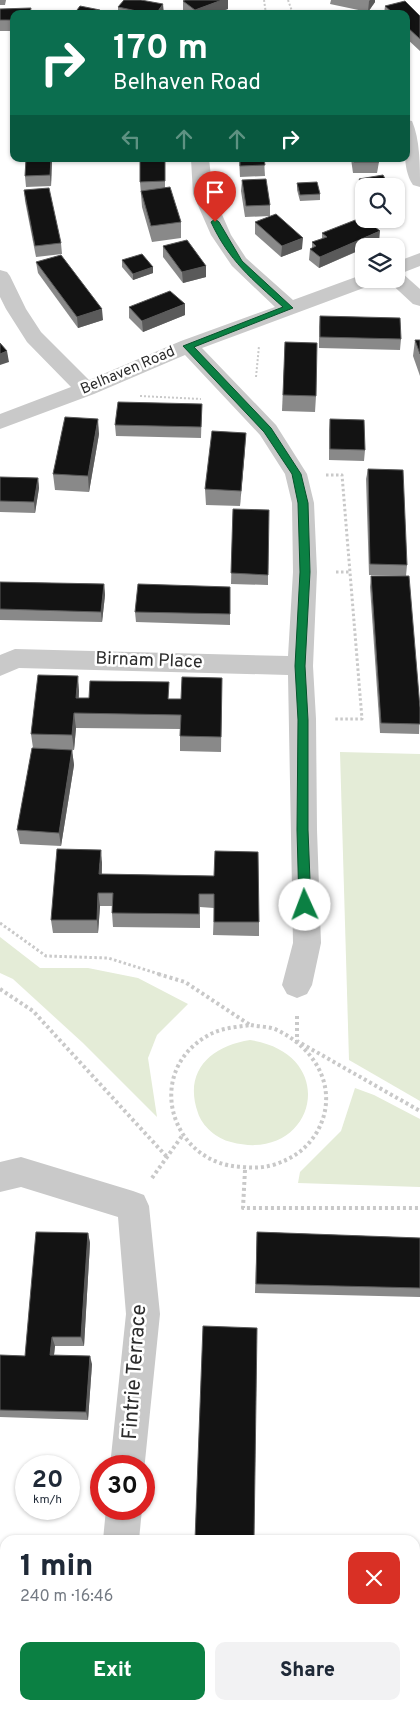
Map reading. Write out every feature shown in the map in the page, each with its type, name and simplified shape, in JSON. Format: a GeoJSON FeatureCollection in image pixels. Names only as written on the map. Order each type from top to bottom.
{"type":"FeatureCollection","features":[{"type":"Feature","properties":{"kind":"street"},"geometry":{"type":"LineString","coordinates":[[410,141],[420,181]]}},
{"type":"Feature","properties":{"kind":"street"},"geometry":{"type":"LineString","coordinates":[[200,162],[203,194],[221,235],[239,262],[289,308]]}},
{"type":"Feature","properties":{"kind":"street"},"geometry":{"type":"LineString","coordinates":[[405,265],[420,259]]}},
{"type":"Feature","properties":{"kind":"street"},"geometry":{"type":"LineString","coordinates":[[0,276],[16,309],[34,337],[86,389]]}},
{"type":"Feature","properties":{"kind":"street","name":"Belhaven Road"},"geometry":{"type":"LineString","coordinates":[[0,422],[86,389],[188,346],[355,284]]}},
{"type":"Feature","properties":{"kind":"street"},"geometry":{"type":"LineString","coordinates":[[405,286],[420,300]]}},
{"type":"Feature","properties":{"kind":"street"},"geometry":{"type":"LineString","coordinates":[[188,346],[268,430],[296,474],[303,503],[305,572],[300,666],[303,720],[302,830],[306,943],[297,985]]}},
{"type":"Feature","properties":{"kind":"street","name":"Birnam Place"},"geometry":{"type":"LineString","coordinates":[[0,667],[15,658],[300,666]]}},
{"type":"Feature","properties":{"kind":"street"},"geometry":{"type":"LineString","coordinates":[[0,1177],[21,1172],[133,1206]]}},
{"type":"Feature","properties":{"kind":"street","name":"Fintrie Terrace"},"geometry":{"type":"LineString","coordinates":[[129,1455],[143,1314],[133,1206]]}},
{"type":"Feature","properties":{"kind":"street"},"geometry":{"type":"LineString","coordinates":[[121,1535],[123,1520]]}},
{"type":"Feature","properties":{"kind":"path"},"geometry":{"type":"LineString","coordinates":[[134,396],[247,407],[262,318]]}},
{"type":"Feature","properties":{"kind":"path"},"geometry":{"type":"LineString","coordinates":[[342,475],[362,719]]}},
{"type":"Feature","properties":{"kind":"path"},"geometry":{"type":"LineString","coordinates":[[0,923],[46,956],[108,958],[185,982],[251,1025]]}},
{"type":"Feature","properties":{"kind":"path"},"geometry":{"type":"LineString","coordinates":[[0,989],[33,1011],[167,1157]]}},
{"type":"Feature","properties":{"kind":"path"},"geometry":{"type":"LineString","coordinates":[[297,1041],[314,1057],[324,1078],[328,1100],[324,1123],[312,1143],[294,1159],[271,1168],[245,1170],[220,1166],[199,1153],[182,1136],[172,1114],[170,1092],[175,1070],[188,1051],[206,1036],[227,1028],[251,1025],[275,1029],[297,1041],[420,1111]]}},
{"type":"Feature","properties":{"kind":"path"},"geometry":{"type":"LineString","coordinates":[[133,1206],[182,1136]]}},
{"type":"Feature","properties":{"kind":"path"},"geometry":{"type":"LineString","coordinates":[[245,1170],[243,1208],[420,1208]]}},
{"type":"Feature","properties":{"kind":"green space"},"geometry":{"type":"Polygon","coordinates":[[[340,752],[420,754],[420,1101],[349,1060],[340,752]]]}},
{"type":"Feature","properties":{"kind":"green space"},"geometry":{"type":"Polygon","coordinates":[[[0,937],[40,968],[88,968],[138,978],[188,1004],[157,1035],[148,1058],[157,1117],[83,1043],[13,979],[0,973],[0,937]]]}},
{"type":"Feature","properties":{"kind":"green space"},"geometry":{"type":"Polygon","coordinates":[[[250,1040],[279,1049],[298,1065],[307,1084],[307,1105],[298,1124],[282,1138],[260,1145],[231,1142],[215,1135],[200,1118],[194,1098],[194,1085],[204,1063],[223,1048],[250,1040]]]}},
{"type":"Feature","properties":{"kind":"green space"},"geometry":{"type":"Polygon","coordinates":[[[355,1088],[374,1095],[420,1119],[420,1187],[298,1183],[300,1172],[341,1131],[355,1088]]]}},
{"type":"Feature","properties":{"kind":"building"},"geometry":{"type":"Polygon","coordinates":[[[124,0],[141,0],[163,4],[159,10],[132,10],[118,7],[124,0]]]}},
{"type":"Feature","properties":{"kind":"building"},"geometry":{"type":"Polygon","coordinates":[[[222,0],[195,10],[183,1],[222,0]]]}},
{"type":"Feature","properties":{"kind":"building"},"geometry":{"type":"Polygon","coordinates":[[[405,1],[420,16],[420,39],[410,30],[410,10],[390,10],[385,6],[405,1]]]}},
{"type":"Feature","properties":{"kind":"building"},"geometry":{"type":"Polygon","coordinates":[[[80,6],[100,10],[77,10],[80,6]]]}},
{"type":"Feature","properties":{"kind":"building"},"geometry":{"type":"Polygon","coordinates":[[[31,8],[31,10],[10,10],[10,20],[0,20],[0,9],[31,8]]]}},
{"type":"Feature","properties":{"kind":"building"},"geometry":{"type":"Polygon","coordinates":[[[26,162],[51,162],[50,175],[25,176],[26,162]]]}},
{"type":"Feature","properties":{"kind":"building"},"geometry":{"type":"Polygon","coordinates":[[[140,162],[165,162],[165,181],[140,182],[140,162]]]}},
{"type":"Feature","properties":{"kind":"building"},"geometry":{"type":"Polygon","coordinates":[[[240,162],[264,162],[265,165],[240,166],[240,162]]]}},
{"type":"Feature","properties":{"kind":"building"},"geometry":{"type":"Polygon","coordinates":[[[383,175],[385,178],[365,178],[383,175]]]}},
{"type":"Feature","properties":{"kind":"building"},"geometry":{"type":"Polygon","coordinates":[[[266,179],[270,205],[246,206],[242,180],[266,179]]]}},
{"type":"Feature","properties":{"kind":"building"},"geometry":{"type":"Polygon","coordinates":[[[317,182],[320,194],[300,195],[297,183],[317,182]]]}},
{"type":"Feature","properties":{"kind":"building"},"geometry":{"type":"Polygon","coordinates":[[[170,187],[181,222],[151,226],[141,191],[170,187]]]}},
{"type":"Feature","properties":{"kind":"building"},"geometry":{"type":"Polygon","coordinates":[[[49,188],[61,243],[35,246],[24,190],[49,188]]]}},
{"type":"Feature","properties":{"kind":"building"},"geometry":{"type":"Polygon","coordinates":[[[276,214],[303,238],[282,246],[255,222],[276,214]]]}},
{"type":"Feature","properties":{"kind":"building"},"geometry":{"type":"Polygon","coordinates":[[[355,220],[355,228],[376,228],[380,231],[364,238],[355,238],[355,242],[320,257],[310,249],[316,246],[312,242],[327,237],[322,233],[355,220]]]}},
{"type":"Feature","properties":{"kind":"building"},"geometry":{"type":"Polygon","coordinates":[[[187,240],[206,266],[182,272],[163,246],[187,240]]]}},
{"type":"Feature","properties":{"kind":"building"},"geometry":{"type":"Polygon","coordinates":[[[142,254],[153,267],[133,274],[122,260],[142,254]]]}},
{"type":"Feature","properties":{"kind":"building"},"geometry":{"type":"Polygon","coordinates":[[[61,255],[102,309],[77,317],[36,262],[61,255]]]}},
{"type":"Feature","properties":{"kind":"building"},"geometry":{"type":"Polygon","coordinates":[[[170,291],[185,304],[142,321],[129,307],[170,291]]]}},
{"type":"Feature","properties":{"kind":"building"},"geometry":{"type":"Polygon","coordinates":[[[320,316],[400,318],[401,339],[320,337],[320,316]]]}},
{"type":"Feature","properties":{"kind":"building"},"geometry":{"type":"Polygon","coordinates":[[[415,340],[420,340],[420,354],[415,340]]]}},
{"type":"Feature","properties":{"kind":"building"},"geometry":{"type":"Polygon","coordinates":[[[285,342],[317,343],[316,396],[283,395],[285,342]]]}},
{"type":"Feature","properties":{"kind":"building"},"geometry":{"type":"Polygon","coordinates":[[[0,343],[7,351],[0,354],[0,343]]]}},
{"type":"Feature","properties":{"kind":"building"},"geometry":{"type":"Polygon","coordinates":[[[118,402],[202,404],[201,427],[115,425],[118,402]]]}},
{"type":"Feature","properties":{"kind":"building"},"geometry":{"type":"Polygon","coordinates":[[[65,417],[98,419],[88,476],[53,474],[65,417]]]}},
{"type":"Feature","properties":{"kind":"building"},"geometry":{"type":"Polygon","coordinates":[[[330,419],[364,420],[365,450],[330,449],[330,419]]]}},
{"type":"Feature","properties":{"kind":"building"},"geometry":{"type":"Polygon","coordinates":[[[212,431],[246,433],[241,491],[205,489],[212,431]]]}},
{"type":"Feature","properties":{"kind":"building"},"geometry":{"type":"Polygon","coordinates":[[[368,469],[403,470],[407,565],[370,564],[368,469]]]}},
{"type":"Feature","properties":{"kind":"building"},"geometry":{"type":"Polygon","coordinates":[[[0,477],[38,478],[34,502],[0,501],[0,477]]]}},
{"type":"Feature","properties":{"kind":"building"},"geometry":{"type":"Polygon","coordinates":[[[233,509],[269,510],[268,575],[231,573],[233,509]]]}},
{"type":"Feature","properties":{"kind":"building"},"geometry":{"type":"Polygon","coordinates":[[[371,576],[409,576],[420,724],[381,723],[371,576]]]}},
{"type":"Feature","properties":{"kind":"building"},"geometry":{"type":"Polygon","coordinates":[[[0,582],[104,584],[101,612],[0,609],[0,582]]]}},
{"type":"Feature","properties":{"kind":"building"},"geometry":{"type":"Polygon","coordinates":[[[138,584],[230,587],[230,614],[135,612],[138,584]]]}},
{"type":"Feature","properties":{"kind":"building"},"geometry":{"type":"Polygon","coordinates":[[[38,675],[78,676],[76,698],[89,698],[90,681],[169,682],[168,699],[181,699],[182,677],[222,678],[221,737],[180,736],[181,715],[74,713],[72,735],[31,734],[38,675]]]}},
{"type":"Feature","properties":{"kind":"building"},"geometry":{"type":"Polygon","coordinates":[[[32,748],[72,750],[59,833],[17,830],[32,748]]]}},
{"type":"Feature","properties":{"kind":"building"},"geometry":{"type":"Polygon","coordinates":[[[57,849],[101,850],[99,874],[214,876],[215,851],[258,852],[259,922],[214,922],[214,894],[199,894],[199,914],[112,913],[113,893],[98,893],[97,920],[51,920],[57,849]]]}},
{"type":"Feature","properties":{"kind":"building"},"geometry":{"type":"Polygon","coordinates":[[[36,1232],[88,1233],[81,1337],[52,1337],[50,1355],[90,1356],[86,1412],[0,1410],[0,1355],[25,1356],[36,1232]]]}},
{"type":"Feature","properties":{"kind":"building"},"geometry":{"type":"Polygon","coordinates":[[[257,1232],[420,1238],[420,1288],[256,1284],[257,1232]]]}},
{"type":"Feature","properties":{"kind":"building"},"geometry":{"type":"Polygon","coordinates":[[[203,1326],[257,1328],[254,1535],[195,1535],[203,1326]]]}},
{"type":"Feature","properties":{"kind":"route"},"geometry":{"type":"LineString","coordinates":[[215,222],[221,235],[239,262],[289,308],[188,346],[268,430],[296,474],[303,503],[305,572],[300,666],[303,720],[302,830],[305,905]]}}]}
